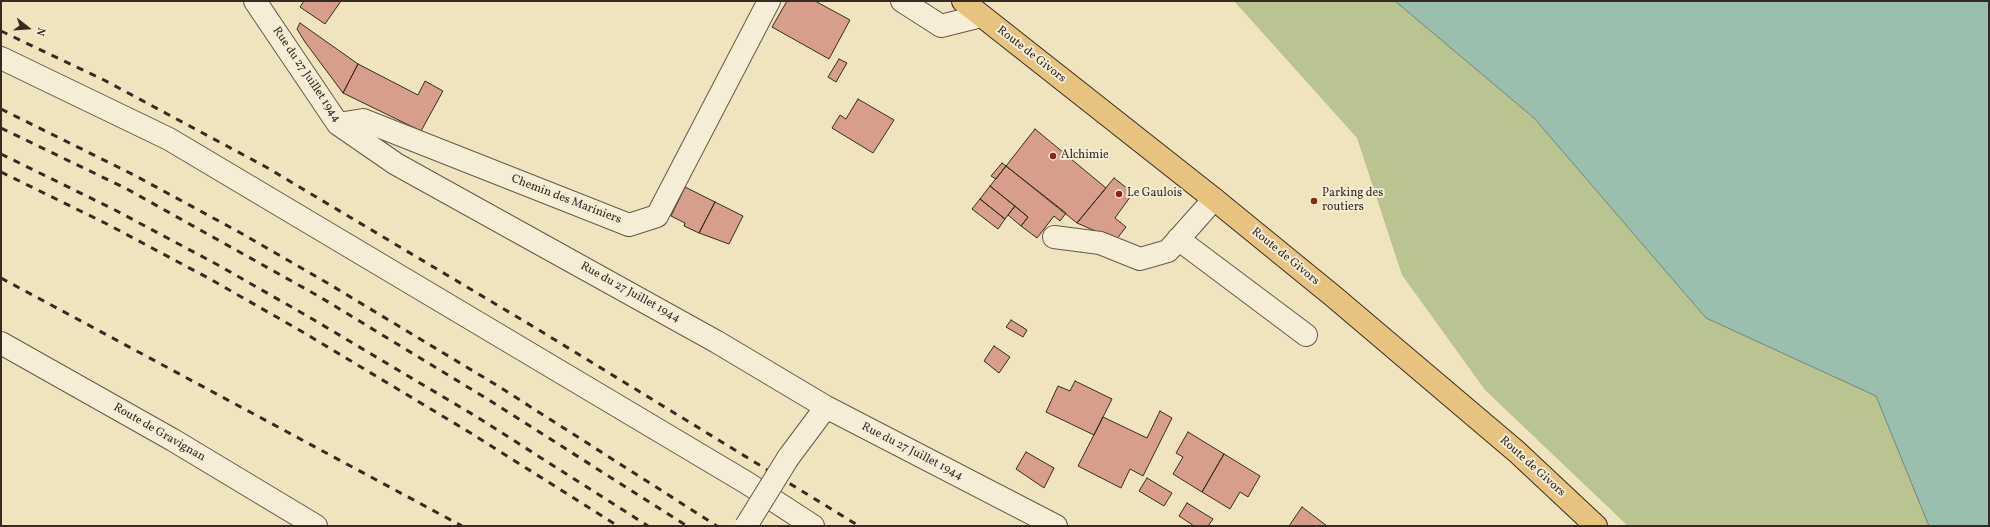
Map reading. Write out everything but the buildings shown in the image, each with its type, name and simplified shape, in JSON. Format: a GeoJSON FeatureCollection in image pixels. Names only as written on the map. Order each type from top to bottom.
{"type":"FeatureCollection","features":[{"type":"Feature","properties":{"kind":"main road","name":"Route de Givors"},"geometry":{"type":"LineString","coordinates":[[963,1],[1214,199],[1333,296],[1511,447],[1596,526]]}},
{"type":"Feature","properties":{"kind":"street","name":"Rue du 27 Juillet 1944"},"geometry":{"type":"LineString","coordinates":[[255,1],[338,124],[396,164],[717,342],[826,407],[1056,526]]}},
{"type":"Feature","properties":{"kind":"street","name":"Chemin des Mariniers"},"geometry":{"type":"LineString","coordinates":[[338,124],[363,120],[629,225],[657,216],[769,1]]}},
{"type":"Feature","properties":{"kind":"street"},"geometry":{"type":"LineString","coordinates":[[902,1],[941,26],[981,16]]}},
{"type":"Feature","properties":{"kind":"street"},"geometry":{"type":"LineString","coordinates":[[1,58],[169,140],[740,479],[813,526]]}},
{"type":"Feature","properties":{"kind":"street"},"geometry":{"type":"LineString","coordinates":[[1054,236],[1100,243],[1140,259],[1168,251],[1214,199]]}},
{"type":"Feature","properties":{"kind":"street"},"geometry":{"type":"LineString","coordinates":[[1178,239],[1306,335]]}},
{"type":"Feature","properties":{"kind":"street","name":"Route de Gravignan"},"geometry":{"type":"LineString","coordinates":[[1,343],[173,440],[316,526]]}},
{"type":"Feature","properties":{"kind":"street"},"geometry":{"type":"LineString","coordinates":[[746,526],[788,458],[826,407]]}},
{"type":"Feature","properties":{"kind":"green space"},"geometry":{"type":"Polygon","coordinates":[[[1234,1],[1395,1],[1534,118],[1706,318],[1876,396],[1929,526],[1628,526],[1485,390],[1402,275],[1357,138],[1234,1]]]}},
{"type":"Feature","properties":{"kind":"shaded area"},"geometry":{"type":"Polygon","coordinates":[[[1395,1],[1989,1],[1989,526],[1929,526],[1876,396],[1706,318],[1534,118],[1395,1]]]}},
{"type":"Feature","properties":{"kind":"railway"},"geometry":{"type":"LineString","coordinates":[[1,31],[104,80],[266,167],[534,327],[859,526]]}},
{"type":"Feature","properties":{"kind":"railway"},"geometry":{"type":"LineString","coordinates":[[1,109],[134,175],[239,232],[329,284],[498,386],[717,526]]}},
{"type":"Feature","properties":{"kind":"railway"},"geometry":{"type":"LineString","coordinates":[[1,128],[127,189],[320,297],[489,400],[687,526]]}},
{"type":"Feature","properties":{"kind":"railway"},"geometry":{"type":"LineString","coordinates":[[1,154],[115,210],[218,265],[309,317],[477,417],[648,526]]}},
{"type":"Feature","properties":{"kind":"railway"},"geometry":{"type":"LineString","coordinates":[[1,172],[107,224],[210,279],[301,331],[469,432],[618,526]]}},
{"type":"Feature","properties":{"kind":"railway"},"geometry":{"type":"LineString","coordinates":[[1,278],[462,526]]}},
{"type":"Feature","properties":{"kind":"place","name":"Alchimie"},"geometry":{"type":"Point","coordinates":[1053,156]}},
{"type":"Feature","properties":{"kind":"place","name":"Le Gaulois"},"geometry":{"type":"Point","coordinates":[1119,194]}},
{"type":"Feature","properties":{"kind":"place","name":"Parking des routiers"},"geometry":{"type":"Point","coordinates":[1314,201]}}]}
